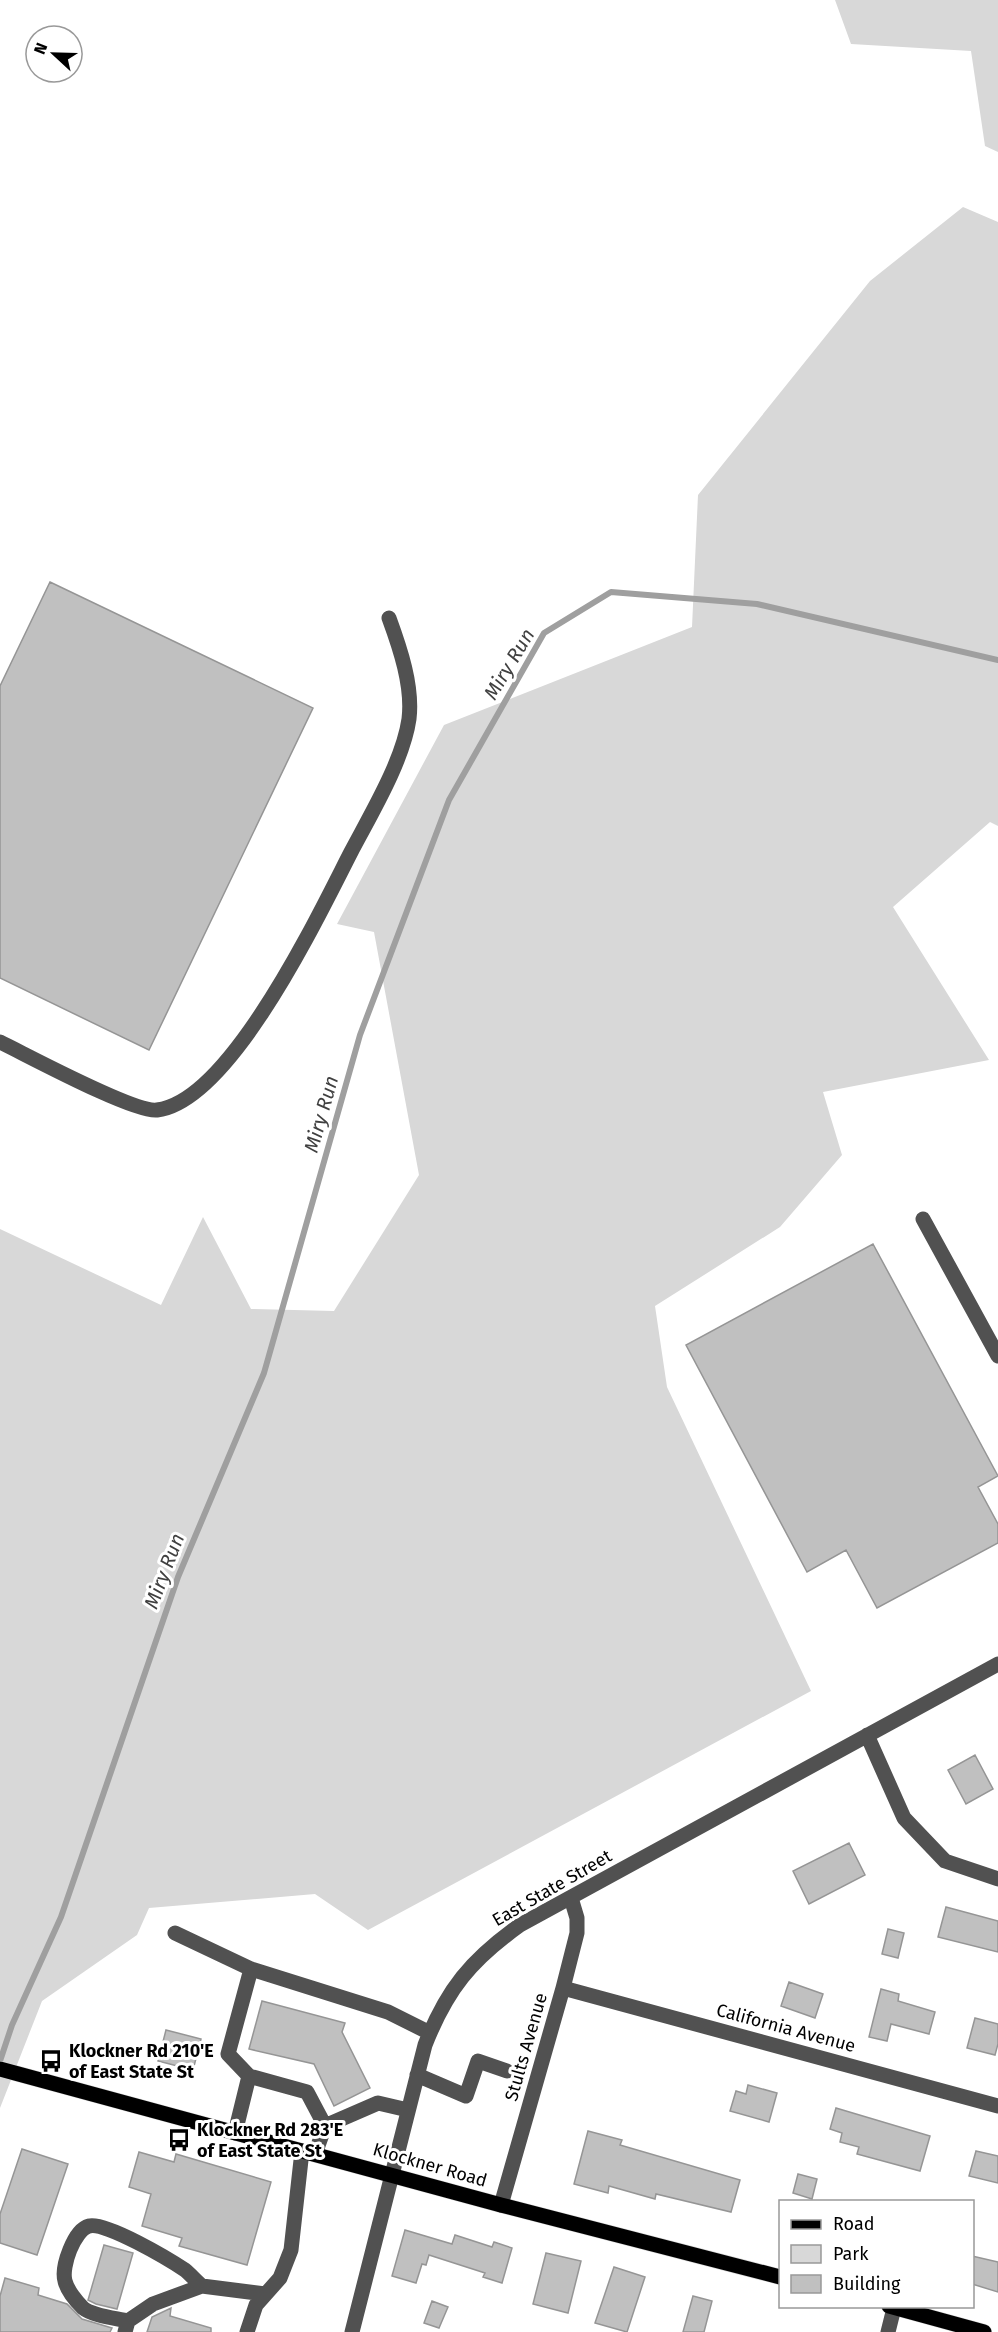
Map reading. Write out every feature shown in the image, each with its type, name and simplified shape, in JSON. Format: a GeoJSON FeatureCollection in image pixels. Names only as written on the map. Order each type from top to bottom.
{"type":"FeatureCollection","features":[{"type":"Feature","properties":{"kind":"main road","name":"Klockner Road"},"geometry":{"type":"LineString","coordinates":[[0,2069],[501,2205],[779,2277]]}},
{"type":"Feature","properties":{"kind":"main road"},"geometry":{"type":"LineString","coordinates":[[896,2308],[984,2332]]}},
{"type":"Feature","properties":{"kind":"street"},"geometry":{"type":"LineString","coordinates":[[0,1042],[130,1104],[155,1110],[173,1106],[196,1092],[216,1072],[248,1032],[293,966],[402,747],[409,718],[407,683],[398,642],[389,618]]}},
{"type":"Feature","properties":{"kind":"street"},"geometry":{"type":"LineString","coordinates":[[923,1220],[998,1356]]}},
{"type":"Feature","properties":{"kind":"street","name":"East State Street"},"geometry":{"type":"LineString","coordinates":[[352,2332],[417,2074],[430,2032],[451,1990],[470,1966],[492,1945],[520,1925],[998,1664]]}},
{"type":"Feature","properties":{"kind":"street"},"geometry":{"type":"LineString","coordinates":[[867,1735],[904,1818],[945,1861],[998,1878]]}},
{"type":"Feature","properties":{"kind":"street","name":"Stults Avenue"},"geometry":{"type":"LineString","coordinates":[[501,2205],[563,1989],[576,1932],[577,1918],[571,1898]]}},
{"type":"Feature","properties":{"kind":"street"},"geometry":{"type":"LineString","coordinates":[[175,1933],[251,1969],[388,2012],[430,2032]]}},
{"type":"Feature","properties":{"kind":"street"},"geometry":{"type":"LineString","coordinates":[[251,1969],[228,2054],[249,2076],[307,2092],[325,2126]]}},
{"type":"Feature","properties":{"kind":"street","name":"California Avenue"},"geometry":{"type":"LineString","coordinates":[[563,1989],[998,2106]]}},
{"type":"Feature","properties":{"kind":"street"},"geometry":{"type":"LineString","coordinates":[[417,2074],[466,2096],[478,2061],[507,2071]]}},
{"type":"Feature","properties":{"kind":"street"},"geometry":{"type":"LineString","coordinates":[[235,2133],[249,2076]]}},
{"type":"Feature","properties":{"kind":"street"},"geometry":{"type":"LineString","coordinates":[[247,2332],[256,2304],[280,2278],[287,2265],[309,2153],[325,2126],[378,2103],[408,2110]]}},
{"type":"Feature","properties":{"kind":"street"},"geometry":{"type":"LineString","coordinates":[[202,2286],[185,2271],[121,2234],[104,2226],[91,2225],[80,2230],[75,2236],[64,2280],[84,2309],[126,2326],[153,2304],[202,2286],[265,2294]]}},
{"type":"Feature","properties":{"kind":"street"},"geometry":{"type":"LineString","coordinates":[[888,2332],[892,2308]]}},
{"type":"Feature","properties":{"kind":"green space"},"geometry":{"type":"Polygon","coordinates":[[[835,0],[998,0],[998,152],[985,146],[971,51],[851,44],[835,0]]]}},
{"type":"Feature","properties":{"kind":"green space"},"geometry":{"type":"Polygon","coordinates":[[[963,207],[998,222],[998,826],[990,822],[893,907],[989,1060],[823,1092],[842,1155],[780,1227],[655,1306],[667,1387],[811,1691],[368,1930],[315,1894],[149,1908],[137,1935],[42,2001],[0,2108],[0,1229],[161,1305],[203,1217],[251,1309],[334,1311],[419,1175],[374,932],[337,924],[444,725],[692,627],[698,495],[870,281],[963,207]]]}},
{"type":"Feature","properties":{"kind":"building"},"geometry":{"type":"Polygon","coordinates":[[[50,582],[313,708],[149,1050],[0,978],[0,686],[50,582]]]}},
{"type":"Feature","properties":{"kind":"building"},"geometry":{"type":"Polygon","coordinates":[[[873,1244],[998,1476],[978,1487],[998,1524],[998,1543],[877,1608],[846,1550],[807,1572],[686,1345],[873,1244]]]}},
{"type":"Feature","properties":{"kind":"building"},"geometry":{"type":"Polygon","coordinates":[[[975,1755],[993,1789],[966,1804],[948,1770],[975,1755]]]}},
{"type":"Feature","properties":{"kind":"building"},"geometry":{"type":"Polygon","coordinates":[[[849,1843],[865,1875],[809,1904],[793,1871],[849,1843]]]}},
{"type":"Feature","properties":{"kind":"building"},"geometry":{"type":"Polygon","coordinates":[[[946,1907],[998,1921],[998,1952],[938,1937],[946,1907]]]}},
{"type":"Feature","properties":{"kind":"building"},"geometry":{"type":"Polygon","coordinates":[[[888,1929],[904,1933],[898,1958],[882,1954],[888,1929]]]}},
{"type":"Feature","properties":{"kind":"building"},"geometry":{"type":"Polygon","coordinates":[[[789,1982],[823,1994],[815,2018],[781,2006],[789,1982]]]}},
{"type":"Feature","properties":{"kind":"building"},"geometry":{"type":"Polygon","coordinates":[[[881,1989],[899,1994],[898,2001],[935,2012],[929,2034],[891,2024],[887,2041],[869,2037],[881,1989]]]}},
{"type":"Feature","properties":{"kind":"building"},"geometry":{"type":"Polygon","coordinates":[[[262,2001],[345,2023],[342,2032],[370,2088],[334,2106],[314,2064],[249,2049],[262,2001]]]}},
{"type":"Feature","properties":{"kind":"building"},"geometry":{"type":"Polygon","coordinates":[[[975,2018],[998,2024],[998,2044],[995,2055],[967,2048],[975,2018]]]}},
{"type":"Feature","properties":{"kind":"building"},"geometry":{"type":"Polygon","coordinates":[[[166,2030],[201,2039],[193,2070],[158,2061],[166,2030]]]}},
{"type":"Feature","properties":{"kind":"building"},"geometry":{"type":"Polygon","coordinates":[[[748,2085],[777,2093],[769,2122],[730,2111],[736,2091],[746,2094],[748,2085]]]}},
{"type":"Feature","properties":{"kind":"building"},"geometry":{"type":"Polygon","coordinates":[[[836,2108],[930,2136],[920,2171],[857,2154],[859,2147],[840,2142],[842,2133],[830,2129],[836,2108]]]}},
{"type":"Feature","properties":{"kind":"building"},"geometry":{"type":"Polygon","coordinates":[[[588,2131],[622,2140],[620,2145],[740,2180],[731,2212],[656,2194],[655,2199],[609,2186],[608,2193],[574,2184],[588,2131]]]}},
{"type":"Feature","properties":{"kind":"building"},"geometry":{"type":"Polygon","coordinates":[[[22,2149],[68,2164],[37,2255],[0,2243],[0,2214],[22,2149]]]}},
{"type":"Feature","properties":{"kind":"building"},"geometry":{"type":"Polygon","coordinates":[[[976,2151],[998,2156],[998,2183],[969,2176],[976,2151]]]}},
{"type":"Feature","properties":{"kind":"building"},"geometry":{"type":"Polygon","coordinates":[[[139,2152],[174,2162],[176,2154],[271,2182],[247,2265],[179,2246],[182,2238],[142,2226],[151,2194],[129,2187],[139,2152]]]}},
{"type":"Feature","properties":{"kind":"building"},"geometry":{"type":"Polygon","coordinates":[[[798,2174],[817,2179],[812,2199],[793,2193],[798,2174]]]}},
{"type":"Feature","properties":{"kind":"building"},"geometry":{"type":"Polygon","coordinates":[[[405,2230],[452,2244],[455,2235],[492,2247],[494,2242],[512,2248],[502,2283],[483,2277],[485,2273],[429,2255],[426,2265],[422,2264],[416,2283],[392,2276],[405,2230]]]}},
{"type":"Feature","properties":{"kind":"building"},"geometry":{"type":"Polygon","coordinates":[[[104,2245],[133,2253],[117,2309],[88,2300],[104,2245]]]}},
{"type":"Feature","properties":{"kind":"building"},"geometry":{"type":"Polygon","coordinates":[[[546,2253],[581,2261],[568,2313],[533,2304],[546,2253]]]}},
{"type":"Feature","properties":{"kind":"building"},"geometry":{"type":"Polygon","coordinates":[[[974,2256],[998,2262],[998,2292],[974,2285],[974,2256]]]}},
{"type":"Feature","properties":{"kind":"building"},"geometry":{"type":"Polygon","coordinates":[[[614,2267],[645,2277],[627,2332],[595,2323],[614,2267]]]}},
{"type":"Feature","properties":{"kind":"building"},"geometry":{"type":"Polygon","coordinates":[[[5,2278],[39,2288],[38,2295],[67,2304],[82,2319],[112,2328],[110,2332],[0,2332],[0,2296],[5,2278]]]}},
{"type":"Feature","properties":{"kind":"building"},"geometry":{"type":"Polygon","coordinates":[[[693,2296],[712,2301],[704,2332],[683,2332],[693,2296]]]}},
{"type":"Feature","properties":{"kind":"building"},"geometry":{"type":"Polygon","coordinates":[[[432,2301],[448,2307],[439,2328],[424,2323],[432,2301]]]}},
{"type":"Feature","properties":{"kind":"building"},"geometry":{"type":"Polygon","coordinates":[[[171,2308],[170,2316],[211,2328],[211,2332],[147,2332],[152,2317],[171,2308]]]}},
{"type":"Feature","properties":{"kind":"waterway","name":"Miry Run"},"geometry":{"type":"LineString","coordinates":[[0,2061],[12,2025],[61,1917],[178,1577],[264,1373],[360,1035],[449,800],[544,633],[611,592],[757,604],[998,660]]}},
{"type":"Feature","properties":{"kind":"place","name":"Klockner Rd 210'E of East State St"},"geometry":{"type":"Point","coordinates":[51,2061]}},
{"type":"Feature","properties":{"kind":"place","name":"Klockner Rd 283'E of East State St"},"geometry":{"type":"Point","coordinates":[179,2140]}}]}
